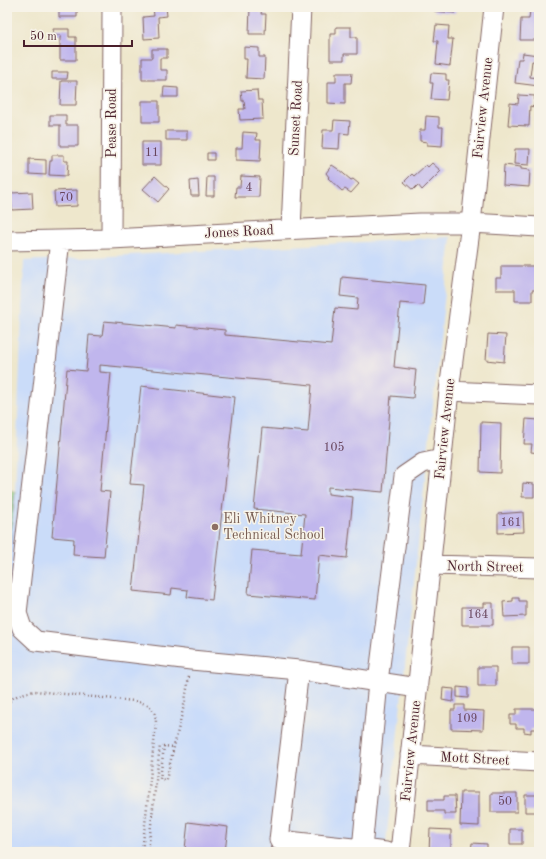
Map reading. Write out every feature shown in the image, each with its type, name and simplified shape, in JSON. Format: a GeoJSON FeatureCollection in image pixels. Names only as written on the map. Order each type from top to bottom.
{"type":"FeatureCollection","features":[{"type":"Feature","properties":{"kind":"street","name":"Pease Road"},"geometry":{"type":"LineString","coordinates":[[111,239],[112,7]]}},
{"type":"Feature","properties":{"kind":"street","name":"Sunset Road"},"geometry":{"type":"LineString","coordinates":[[291,230],[301,7]]}},
{"type":"Feature","properties":{"kind":"street","name":"Fairview Avenue"},"geometry":{"type":"LineString","coordinates":[[400,852],[449,391],[470,223],[494,7]]}},
{"type":"Feature","properties":{"kind":"street","name":"Jones Road"},"geometry":{"type":"LineString","coordinates":[[7,241],[111,239],[420,222],[539,227]]}},
{"type":"Feature","properties":{"kind":"street"},"geometry":{"type":"LineString","coordinates":[[60,240],[17,613],[22,628],[36,641],[191,660],[299,670],[418,688]]}},
{"type":"Feature","properties":{"kind":"street"},"geometry":{"type":"LineString","coordinates":[[449,391],[539,395]]}},
{"type":"Feature","properties":{"kind":"street"},"geometry":{"type":"LineString","coordinates":[[362,848],[378,682],[404,476],[423,463],[442,459]]}},
{"type":"Feature","properties":{"kind":"street","name":"North Street"},"geometry":{"type":"LineString","coordinates":[[431,565],[539,568]]}},
{"type":"Feature","properties":{"kind":"street"},"geometry":{"type":"LineString","coordinates":[[299,670],[280,840],[362,848],[386,852]]}},
{"type":"Feature","properties":{"kind":"street","name":"Mott Street"},"geometry":{"type":"LineString","coordinates":[[410,755],[539,762]]}},
{"type":"Feature","properties":{"kind":"path"},"geometry":{"type":"LineString","coordinates":[[7,507],[7,524]]}},
{"type":"Feature","properties":{"kind":"path"},"geometry":{"type":"LineString","coordinates":[[164,746],[160,779],[166,780],[189,682],[191,660]]}},
{"type":"Feature","properties":{"kind":"path"},"geometry":{"type":"LineString","coordinates":[[7,704],[20,694],[35,691],[134,701],[146,704],[152,708],[156,716],[154,745],[142,852]]}},
{"type":"Feature","properties":{"kind":"path"},"geometry":{"type":"LineString","coordinates":[[154,745],[174,747]]}},
{"type":"Feature","properties":{"kind":"path"},"geometry":{"type":"LineString","coordinates":[[148,852],[160,746]]}},
{"type":"Feature","properties":{"kind":"shaded area","name":"Eli Whitney Technical School"},"geometry":{"type":"Polygon","coordinates":[[[451,237],[385,852],[7,852],[7,562],[15,492],[24,261],[451,237]]]}},
{"type":"Feature","properties":{"kind":"green space"},"geometry":{"type":"Polygon","coordinates":[[[7,489],[15,492],[7,562],[7,489]]]}},
{"type":"Feature","properties":{"kind":"building"},"geometry":{"type":"Polygon","coordinates":[[[59,7],[77,7],[77,17],[59,17],[59,7]]]}},
{"type":"Feature","properties":{"kind":"building"},"geometry":{"type":"Polygon","coordinates":[[[153,7],[166,7],[167,16],[158,17],[159,38],[144,39],[143,17],[154,16],[153,7]]]}},
{"type":"Feature","properties":{"kind":"building"},"geometry":{"type":"Polygon","coordinates":[[[250,7],[262,7],[261,14],[266,14],[265,34],[249,34],[250,7]]]}},
{"type":"Feature","properties":{"kind":"building"},"geometry":{"type":"Polygon","coordinates":[[[331,7],[353,7],[353,10],[331,9],[331,7]]]}},
{"type":"Feature","properties":{"kind":"building"},"geometry":{"type":"Polygon","coordinates":[[[435,7],[456,7],[455,13],[434,11],[435,7]]]}},
{"type":"Feature","properties":{"kind":"building"},"geometry":{"type":"Polygon","coordinates":[[[530,10],[539,11],[537,40],[520,40],[521,19],[529,19],[530,10]]]}},
{"type":"Feature","properties":{"kind":"building"},"geometry":{"type":"Polygon","coordinates":[[[436,25],[449,26],[448,39],[453,39],[450,66],[436,64],[438,41],[434,41],[436,25]]]}},
{"type":"Feature","properties":{"kind":"building"},"geometry":{"type":"Polygon","coordinates":[[[336,27],[351,27],[351,37],[357,37],[357,54],[344,54],[344,60],[330,60],[330,34],[336,34],[336,27]]]}},
{"type":"Feature","properties":{"kind":"building"},"geometry":{"type":"Polygon","coordinates":[[[53,29],[69,29],[69,37],[76,37],[76,60],[60,60],[61,35],[54,35],[53,29]]]}},
{"type":"Feature","properties":{"kind":"building"},"geometry":{"type":"Polygon","coordinates":[[[244,47],[259,48],[259,57],[265,57],[264,79],[246,78],[247,59],[244,59],[244,47]]]}},
{"type":"Feature","properties":{"kind":"building"},"geometry":{"type":"Polygon","coordinates":[[[152,49],[167,49],[167,58],[160,58],[160,70],[167,70],[167,80],[142,80],[142,58],[152,58],[152,49]]]}},
{"type":"Feature","properties":{"kind":"building"},"geometry":{"type":"Polygon","coordinates":[[[523,53],[538,55],[537,62],[532,61],[530,77],[539,78],[539,86],[515,83],[518,59],[522,59],[523,53]]]}},
{"type":"Feature","properties":{"kind":"building"},"geometry":{"type":"Polygon","coordinates":[[[52,72],[68,72],[67,79],[52,79],[52,72]]]}},
{"type":"Feature","properties":{"kind":"building"},"geometry":{"type":"Polygon","coordinates":[[[336,73],[352,73],[351,83],[345,83],[345,104],[328,103],[328,82],[336,82],[336,73]]]}},
{"type":"Feature","properties":{"kind":"building"},"geometry":{"type":"Polygon","coordinates":[[[431,73],[446,74],[446,80],[449,80],[447,100],[431,99],[433,83],[430,83],[431,73]]]}},
{"type":"Feature","properties":{"kind":"building"},"geometry":{"type":"Polygon","coordinates":[[[61,81],[77,81],[76,105],[60,105],[61,81]]]}},
{"type":"Feature","properties":{"kind":"building"},"geometry":{"type":"Polygon","coordinates":[[[164,87],[178,88],[178,97],[163,97],[164,87]]]}},
{"type":"Feature","properties":{"kind":"building"},"geometry":{"type":"Polygon","coordinates":[[[257,90],[258,100],[262,100],[263,119],[240,120],[239,109],[245,109],[241,91],[257,90]]]}},
{"type":"Feature","properties":{"kind":"building"},"geometry":{"type":"Polygon","coordinates":[[[519,95],[535,96],[534,107],[530,106],[529,126],[508,125],[510,103],[518,104],[519,95]]]}},
{"type":"Feature","properties":{"kind":"building"},"geometry":{"type":"Polygon","coordinates":[[[142,101],[159,101],[159,122],[142,122],[142,101]]]}},
{"type":"Feature","properties":{"kind":"building"},"geometry":{"type":"Polygon","coordinates":[[[50,115],[66,115],[66,125],[78,125],[78,146],[60,146],[60,125],[50,125],[50,115]]]}},
{"type":"Feature","properties":{"kind":"building"},"geometry":{"type":"Polygon","coordinates":[[[426,116],[439,117],[439,127],[443,127],[442,146],[427,145],[427,142],[420,141],[420,130],[425,130],[426,116]]]}},
{"type":"Feature","properties":{"kind":"building"},"geometry":{"type":"Polygon","coordinates":[[[334,120],[350,121],[349,134],[340,133],[339,149],[322,148],[323,130],[333,130],[334,120]]]}},
{"type":"Feature","properties":{"kind":"building"},"geometry":{"type":"Polygon","coordinates":[[[166,131],[187,131],[187,140],[166,140],[166,131]]]}},
{"type":"Feature","properties":{"kind":"building"},"geometry":{"type":"Polygon","coordinates":[[[243,132],[257,133],[256,140],[261,140],[260,161],[236,160],[236,148],[242,148],[243,132]]]}},
{"type":"Feature","properties":{"kind":"building"},"geometry":{"type":"Polygon","coordinates":[[[142,142],[161,142],[161,165],[142,165],[142,142]]]}},
{"type":"Feature","properties":{"kind":"building"},"geometry":{"type":"Polygon","coordinates":[[[515,149],[530,149],[529,165],[514,164],[515,149]]]}},
{"type":"Feature","properties":{"kind":"building"},"geometry":{"type":"Polygon","coordinates":[[[207,153],[214,153],[214,160],[207,160],[207,153]]]}},
{"type":"Feature","properties":{"kind":"building"},"geometry":{"type":"Polygon","coordinates":[[[52,155],[64,155],[64,161],[68,161],[67,176],[49,175],[52,155]]]}},
{"type":"Feature","properties":{"kind":"building"},"geometry":{"type":"Polygon","coordinates":[[[29,159],[46,160],[46,175],[29,174],[29,159]]]}},
{"type":"Feature","properties":{"kind":"building"},"geometry":{"type":"Polygon","coordinates":[[[432,163],[441,171],[422,190],[418,185],[413,190],[404,182],[412,174],[414,176],[426,165],[428,167],[432,163]]]}},
{"type":"Feature","properties":{"kind":"building"},"geometry":{"type":"Polygon","coordinates":[[[332,165],[351,180],[353,179],[359,184],[351,193],[345,189],[342,191],[328,178],[329,177],[326,173],[332,165]]]}},
{"type":"Feature","properties":{"kind":"building"},"geometry":{"type":"Polygon","coordinates":[[[504,165],[521,167],[521,169],[530,170],[529,187],[503,185],[504,165]]]}},
{"type":"Feature","properties":{"kind":"building"},"geometry":{"type":"Polygon","coordinates":[[[155,176],[169,189],[158,202],[143,189],[155,176]]]}},
{"type":"Feature","properties":{"kind":"building"},"geometry":{"type":"Polygon","coordinates":[[[241,176],[260,177],[259,197],[235,197],[236,187],[240,187],[241,176]]]}},
{"type":"Feature","properties":{"kind":"building"},"geometry":{"type":"Polygon","coordinates":[[[207,177],[214,177],[214,196],[206,196],[207,177]]]}},
{"type":"Feature","properties":{"kind":"building"},"geometry":{"type":"Polygon","coordinates":[[[198,180],[199,196],[191,196],[190,181],[198,180]]]}},
{"type":"Feature","properties":{"kind":"building"},"geometry":{"type":"Polygon","coordinates":[[[77,190],[77,206],[55,207],[54,191],[77,190]]]}},
{"type":"Feature","properties":{"kind":"building"},"geometry":{"type":"Polygon","coordinates":[[[32,192],[33,209],[12,210],[11,193],[32,192]]]}},
{"type":"Feature","properties":{"kind":"building"},"geometry":{"type":"Polygon","coordinates":[[[501,266],[539,266],[539,290],[532,290],[532,301],[515,301],[515,290],[496,290],[496,278],[501,278],[501,266]]]}},
{"type":"Feature","properties":{"kind":"building"},"geometry":{"type":"Polygon","coordinates":[[[342,277],[425,285],[423,305],[400,303],[394,367],[416,370],[413,398],[391,396],[383,492],[328,487],[328,494],[353,497],[347,558],[319,555],[315,600],[248,594],[252,550],[301,554],[305,514],[254,509],[262,428],[308,432],[312,385],[100,365],[100,372],[111,373],[100,491],[110,492],[104,557],[73,555],[74,539],[52,537],[67,369],[86,371],[89,335],[102,336],[104,321],[176,328],[176,325],[225,330],[225,335],[331,345],[335,308],[357,310],[358,298],[340,296],[342,277]]]}},
{"type":"Feature","properties":{"kind":"building"},"geometry":{"type":"Polygon","coordinates":[[[488,334],[506,335],[504,362],[486,360],[488,334]]]}},
{"type":"Feature","properties":{"kind":"building"},"geometry":{"type":"Polygon","coordinates":[[[141,386],[235,397],[212,600],[187,597],[188,590],[172,588],[171,595],[133,591],[144,485],[130,484],[141,386]]]}},
{"type":"Feature","properties":{"kind":"building"},"geometry":{"type":"Polygon","coordinates":[[[526,419],[539,420],[539,453],[531,452],[532,444],[524,444],[526,419]]]}},
{"type":"Feature","properties":{"kind":"building"},"geometry":{"type":"Polygon","coordinates":[[[481,422],[501,423],[500,473],[480,472],[481,422]]]}},
{"type":"Feature","properties":{"kind":"building"},"geometry":{"type":"Polygon","coordinates":[[[537,467],[539,467],[539,480],[537,480],[537,467]]]}},
{"type":"Feature","properties":{"kind":"building"},"geometry":{"type":"Polygon","coordinates":[[[523,483],[534,484],[534,497],[522,497],[523,483]]]}},
{"type":"Feature","properties":{"kind":"building"},"geometry":{"type":"Polygon","coordinates":[[[523,512],[524,532],[498,533],[498,514],[523,512]]]}},
{"type":"Feature","properties":{"kind":"building"},"geometry":{"type":"Polygon","coordinates":[[[513,598],[519,598],[519,601],[526,601],[526,616],[504,617],[503,602],[513,601],[513,598]]]}},
{"type":"Feature","properties":{"kind":"building"},"geometry":{"type":"Polygon","coordinates":[[[484,603],[493,603],[493,625],[462,625],[462,607],[484,607],[484,603]]]}},
{"type":"Feature","properties":{"kind":"building"},"geometry":{"type":"Polygon","coordinates":[[[512,647],[529,647],[529,664],[512,664],[512,647]]]}},
{"type":"Feature","properties":{"kind":"building"},"geometry":{"type":"Polygon","coordinates":[[[478,667],[496,667],[496,686],[478,686],[478,667]]]}},
{"type":"Feature","properties":{"kind":"building"},"geometry":{"type":"Polygon","coordinates":[[[457,687],[468,688],[468,698],[457,697],[457,687]]]}},
{"type":"Feature","properties":{"kind":"building"},"geometry":{"type":"Polygon","coordinates":[[[443,688],[454,689],[453,702],[442,700],[443,688]]]}},
{"type":"Feature","properties":{"kind":"building"},"geometry":{"type":"Polygon","coordinates":[[[455,705],[464,705],[464,710],[484,711],[483,730],[451,729],[451,710],[455,710],[455,705]]]}},
{"type":"Feature","properties":{"kind":"building"},"geometry":{"type":"Polygon","coordinates":[[[516,709],[539,709],[538,729],[531,729],[531,733],[524,732],[524,728],[516,728],[516,724],[510,724],[510,715],[516,715],[516,709]]]}},
{"type":"Feature","properties":{"kind":"building"},"geometry":{"type":"Polygon","coordinates":[[[461,792],[479,792],[479,826],[460,825],[461,792]]]}},
{"type":"Feature","properties":{"kind":"building"},"geometry":{"type":"Polygon","coordinates":[[[491,793],[517,793],[517,812],[491,812],[491,793]]]}},
{"type":"Feature","properties":{"kind":"building"},"geometry":{"type":"Polygon","coordinates":[[[525,795],[539,795],[539,812],[525,812],[525,795]]]}},
{"type":"Feature","properties":{"kind":"building"},"geometry":{"type":"Polygon","coordinates":[[[444,796],[455,796],[456,814],[444,814],[444,811],[428,811],[428,800],[444,800],[444,796]]]}},
{"type":"Feature","properties":{"kind":"building"},"geometry":{"type":"Polygon","coordinates":[[[188,822],[228,827],[225,852],[185,849],[188,822]]]}},
{"type":"Feature","properties":{"kind":"building"},"geometry":{"type":"Polygon","coordinates":[[[430,829],[451,830],[451,852],[429,852],[430,829]]]}},
{"type":"Feature","properties":{"kind":"building"},"geometry":{"type":"Polygon","coordinates":[[[510,829],[522,829],[522,844],[510,844],[510,829]]]}},
{"type":"Feature","properties":{"kind":"building"},"geometry":{"type":"Polygon","coordinates":[[[472,843],[487,844],[487,852],[471,852],[472,843]]]}},
{"type":"Feature","properties":{"kind":"building"},"geometry":{"type":"Polygon","coordinates":[[[271,846],[297,849],[297,852],[270,852],[271,846]]]}},
{"type":"Feature","properties":{"kind":"place","name":"Eli Whitney Technical School"},"geometry":{"type":"Point","coordinates":[215,527]}}]}
